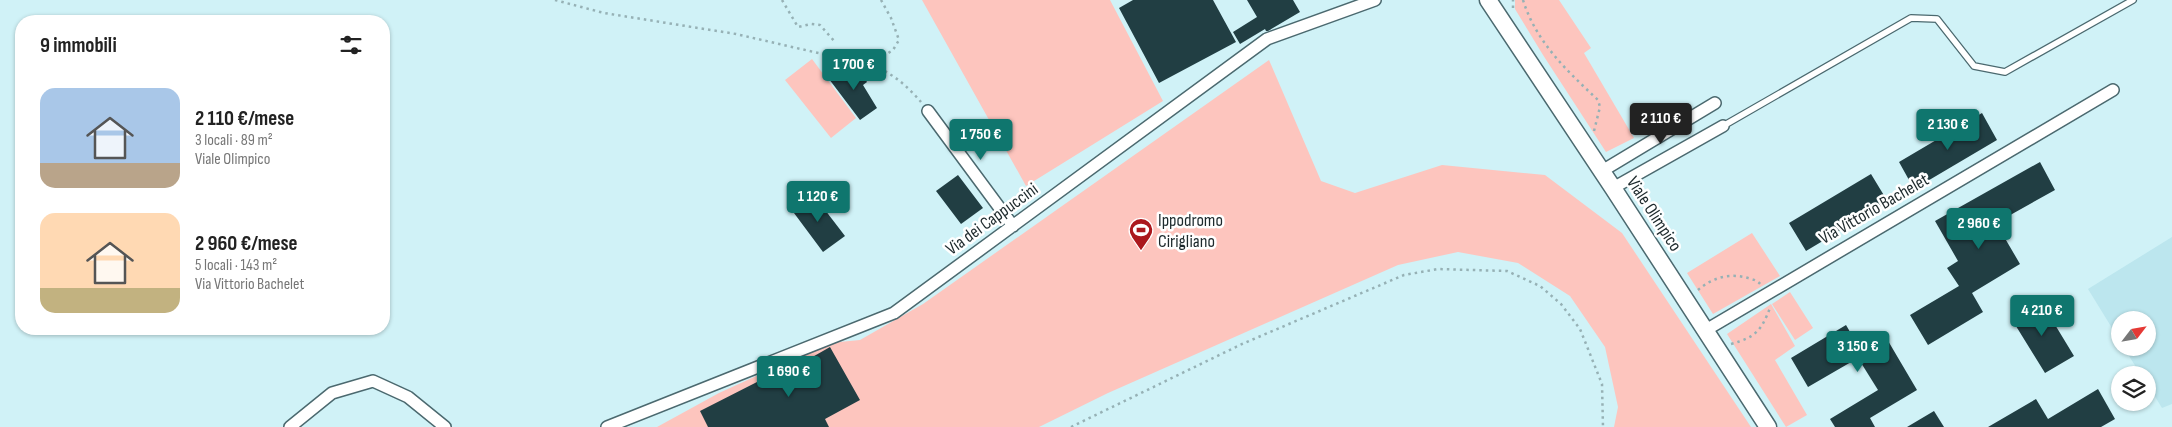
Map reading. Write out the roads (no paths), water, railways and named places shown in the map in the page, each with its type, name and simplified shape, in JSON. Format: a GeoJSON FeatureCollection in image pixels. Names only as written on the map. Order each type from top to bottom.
{"type":"FeatureCollection","features":[{"type":"Feature","properties":{"kind":"main road","name":"Viale Olimpico"},"geometry":{"type":"LineString","coordinates":[[1488,0],[1602,171],[1768,427]]}},
{"type":"Feature","properties":{"kind":"street","name":"Via dei Cappuccini"},"geometry":{"type":"LineString","coordinates":[[607,427],[894,313],[1267,39],[1375,0]]}},
{"type":"Feature","properties":{"kind":"street","name":"Via Vittorio Bachelet"},"geometry":{"type":"LineString","coordinates":[[1706,330],[2113,90]]}},
{"type":"Feature","properties":{"kind":"street"},"geometry":{"type":"LineString","coordinates":[[1602,171],[1715,102]]}},
{"type":"Feature","properties":{"kind":"street"},"geometry":{"type":"LineString","coordinates":[[928,111],[1013,226]]}},
{"type":"Feature","properties":{"kind":"street"},"geometry":{"type":"LineString","coordinates":[[1613,188],[1723,126]]}},
{"type":"Feature","properties":{"kind":"street"},"geometry":{"type":"LineString","coordinates":[[290,427],[332,393],[373,380],[408,397],[445,427]]}},
{"type":"Feature","properties":{"kind":"lane"},"geometry":{"type":"LineString","coordinates":[[1723,126],[1911,18],[1937,20],[1974,66],[2005,72],[2133,0]]}},
{"type":"Feature","properties":{"kind":"place","name":"Ippodromo Cirigliano"},"geometry":{"type":"Point","coordinates":[1141,251]}}]}
